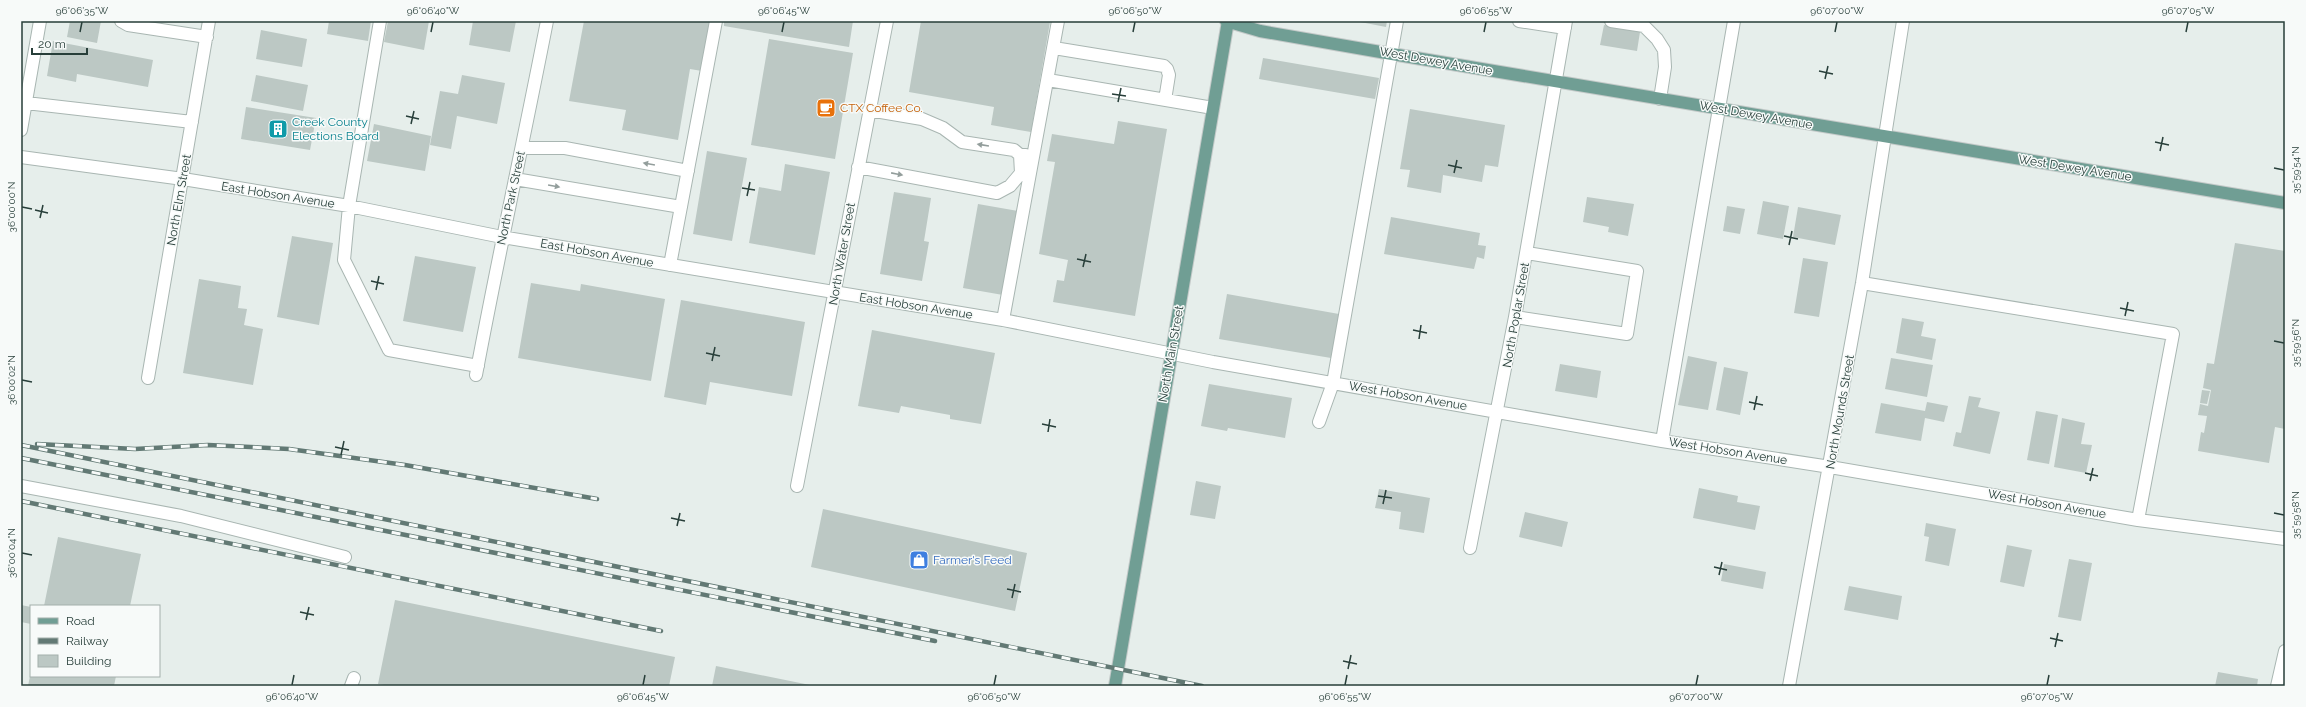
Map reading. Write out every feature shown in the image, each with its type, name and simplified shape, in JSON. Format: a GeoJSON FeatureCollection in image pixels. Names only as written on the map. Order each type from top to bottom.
{"type":"FeatureCollection","features":[{"type":"Feature","properties":{"kind":"main road","name":"West Dewey Avenue"},"geometry":{"type":"LineString","coordinates":[[1227,21],[1260,31],[1392,54],[2285,203]]}},
{"type":"Feature","properties":{"kind":"main road","name":"North Main Street"},"geometry":{"type":"LineString","coordinates":[[1115,686],[1227,21]]}},
{"type":"Feature","properties":{"kind":"street"},"geometry":{"type":"LineString","coordinates":[[21,130],[40,21]]}},
{"type":"Feature","properties":{"kind":"street"},"geometry":{"type":"LineString","coordinates":[[121,21],[128,25],[207,37]]}},
{"type":"Feature","properties":{"kind":"street","name":"North Elm Street"},"geometry":{"type":"LineString","coordinates":[[148,378],[209,21]]}},
{"type":"Feature","properties":{"kind":"street"},"geometry":{"type":"LineString","coordinates":[[349,206],[380,21]]}},
{"type":"Feature","properties":{"kind":"street","name":"North Park Street"},"geometry":{"type":"LineString","coordinates":[[349,206],[344,260],[389,350],[477,371],[502,237],[522,148],[547,21]]}},
{"type":"Feature","properties":{"kind":"street"},"geometry":{"type":"LineString","coordinates":[[670,266],[716,21]]}},
{"type":"Feature","properties":{"kind":"street","name":"North Water Street"},"geometry":{"type":"LineString","coordinates":[[797,486],[887,21]]}},
{"type":"Feature","properties":{"kind":"street"},"geometry":{"type":"LineString","coordinates":[[1002,320],[1034,156],[1058,21]]}},
{"type":"Feature","properties":{"kind":"street"},"geometry":{"type":"LineString","coordinates":[[1319,422],[1333,383],[1397,21]]}},
{"type":"Feature","properties":{"kind":"street"},"geometry":{"type":"LineString","coordinates":[[1519,21],[1566,25]]}},
{"type":"Feature","properties":{"kind":"street"},"geometry":{"type":"LineString","coordinates":[[1611,21],[1644,26],[1657,39],[1664,50],[1665,67],[1660,99]]}},
{"type":"Feature","properties":{"kind":"street"},"geometry":{"type":"LineString","coordinates":[[1662,441],[1734,21]]}},
{"type":"Feature","properties":{"kind":"street","name":"North Mounds Street"},"geometry":{"type":"LineString","coordinates":[[1789,686],[1830,467],[1862,283],[1903,21]]}},
{"type":"Feature","properties":{"kind":"street","name":"North Poplar Street"},"geometry":{"type":"LineString","coordinates":[[1470,548],[1498,411],[1566,25]]}},
{"type":"Feature","properties":{"kind":"street"},"geometry":{"type":"LineString","coordinates":[[1054,48],[1164,66],[1169,75],[1165,100]]}},
{"type":"Feature","properties":{"kind":"street"},"geometry":{"type":"LineString","coordinates":[[1048,80],[1213,108]]}},
{"type":"Feature","properties":{"kind":"street"},"geometry":{"type":"LineString","coordinates":[[26,103],[192,122]]}},
{"type":"Feature","properties":{"kind":"street"},"geometry":{"type":"LineString","coordinates":[[869,110],[922,118],[943,128],[962,142],[1014,150],[1020,155],[1034,156]]}},
{"type":"Feature","properties":{"kind":"street"},"geometry":{"type":"LineString","coordinates":[[522,148],[565,148],[688,171]]}},
{"type":"Feature","properties":{"kind":"street"},"geometry":{"type":"LineString","coordinates":[[858,167],[997,193],[1010,186],[1021,173],[1020,155]]}},
{"type":"Feature","properties":{"kind":"street","name":"East Hobson Avenue"},"geometry":{"type":"LineString","coordinates":[[21,157],[183,179],[349,206],[502,237],[1002,320],[1172,353]]}},
{"type":"Feature","properties":{"kind":"street"},"geometry":{"type":"LineString","coordinates":[[515,179],[681,207]]}},
{"type":"Feature","properties":{"kind":"street"},"geometry":{"type":"LineString","coordinates":[[1515,317],[1627,334],[1637,271],[1527,253]]}},
{"type":"Feature","properties":{"kind":"street"},"geometry":{"type":"LineString","coordinates":[[1862,283],[2173,334],[2138,520]]}},
{"type":"Feature","properties":{"kind":"street","name":"West Hobson Avenue"},"geometry":{"type":"LineString","coordinates":[[1172,353],[1662,441],[1830,467],[2138,520],[2285,539]]}},
{"type":"Feature","properties":{"kind":"street"},"geometry":{"type":"LineString","coordinates":[[21,486],[182,516],[345,557]]}},
{"type":"Feature","properties":{"kind":"street"},"geometry":{"type":"LineString","coordinates":[[2277,686],[2285,651]]}},
{"type":"Feature","properties":{"kind":"building"},"geometry":{"type":"Polygon","coordinates":[[[70,21],[101,21],[97,43],[67,37],[70,21]]]}},
{"type":"Feature","properties":{"kind":"building"},"geometry":{"type":"Polygon","coordinates":[[[329,21],[371,21],[368,41],[327,34],[329,21]]]}},
{"type":"Feature","properties":{"kind":"building"},"geometry":{"type":"Polygon","coordinates":[[[388,21],[429,21],[424,50],[384,42],[388,21]]]}},
{"type":"Feature","properties":{"kind":"building"},"geometry":{"type":"Polygon","coordinates":[[[473,21],[516,21],[510,52],[469,45],[473,21]]]}},
{"type":"Feature","properties":{"kind":"building"},"geometry":{"type":"Polygon","coordinates":[[[584,21],[710,21],[702,71],[690,69],[678,140],[622,130],[626,110],[569,101],[584,21]]]}},
{"type":"Feature","properties":{"kind":"building"},"geometry":{"type":"Polygon","coordinates":[[[724,21],[853,21],[849,47],[724,26],[724,21]]]}},
{"type":"Feature","properties":{"kind":"building"},"geometry":{"type":"Polygon","coordinates":[[[921,21],[1050,22],[1031,132],[991,125],[994,107],[909,92],[921,21]]]}},
{"type":"Feature","properties":{"kind":"building"},"geometry":{"type":"Polygon","coordinates":[[[1355,21],[1387,21],[1386,27],[1355,21]]]}},
{"type":"Feature","properties":{"kind":"building"},"geometry":{"type":"Polygon","coordinates":[[[1604,25],[1640,32],[1637,51],[1600,45],[1604,25]]]}},
{"type":"Feature","properties":{"kind":"building"},"geometry":{"type":"Polygon","coordinates":[[[261,30],[307,39],[302,67],[256,59],[261,30]]]}},
{"type":"Feature","properties":{"kind":"building"},"geometry":{"type":"Polygon","coordinates":[[[769,39],[853,53],[835,159],[751,145],[769,39]]]}},
{"type":"Feature","properties":{"kind":"building"},"geometry":{"type":"Polygon","coordinates":[[[53,41],[153,60],[148,87],[77,74],[76,82],[47,76],[53,41]]]}},
{"type":"Feature","properties":{"kind":"building"},"geometry":{"type":"Polygon","coordinates":[[[1263,58],[1379,78],[1375,99],[1259,79],[1263,58]]]}},
{"type":"Feature","properties":{"kind":"building"},"geometry":{"type":"Polygon","coordinates":[[[256,75],[308,85],[303,111],[251,101],[256,75]]]}},
{"type":"Feature","properties":{"kind":"building"},"geometry":{"type":"Polygon","coordinates":[[[462,75],[505,83],[497,124],[457,116],[451,149],[430,145],[440,91],[458,94],[462,75]]]}},
{"type":"Feature","properties":{"kind":"building","name":"Creek County Elections Board"},"geometry":{"type":"Polygon","coordinates":[[[246,107],[316,118],[310,150],[241,139],[246,107]]]}},
{"type":"Feature","properties":{"kind":"building"},"geometry":{"type":"Polygon","coordinates":[[[1410,109],[1505,125],[1498,167],[1485,165],[1482,182],[1443,175],[1441,193],[1407,187],[1410,170],[1400,169],[1410,109]]]}},
{"type":"Feature","properties":{"kind":"building"},"geometry":{"type":"Polygon","coordinates":[[[1118,121],[1167,129],[1135,316],[1053,302],[1057,280],[1064,281],[1068,260],[1039,254],[1055,162],[1047,161],[1052,134],[1114,144],[1118,121]]]}},
{"type":"Feature","properties":{"kind":"building"},"geometry":{"type":"Polygon","coordinates":[[[374,124],[431,136],[425,171],[367,161],[374,124]]]}},
{"type":"Feature","properties":{"kind":"building"},"geometry":{"type":"Polygon","coordinates":[[[707,151],[747,158],[732,241],[693,234],[707,151]]]}},
{"type":"Feature","properties":{"kind":"building"},"geometry":{"type":"Polygon","coordinates":[[[785,164],[830,172],[815,255],[749,243],[759,187],[781,191],[785,164]]]}},
{"type":"Feature","properties":{"kind":"building"},"geometry":{"type":"Polygon","coordinates":[[[894,192],[931,198],[924,241],[929,242],[922,281],[880,274],[894,192]]]}},
{"type":"Feature","properties":{"kind":"building"},"geometry":{"type":"Polygon","coordinates":[[[1587,197],[1634,204],[1628,236],[1608,232],[1609,227],[1583,222],[1587,197]]]}},
{"type":"Feature","properties":{"kind":"building"},"geometry":{"type":"Polygon","coordinates":[[[1763,201],[1789,206],[1783,239],[1757,234],[1763,201]]]}},
{"type":"Feature","properties":{"kind":"building"},"geometry":{"type":"Polygon","coordinates":[[[978,204],[1018,211],[1003,295],[963,288],[978,204]]]}},
{"type":"Feature","properties":{"kind":"building"},"geometry":{"type":"Polygon","coordinates":[[[1727,206],[1745,209],[1740,234],[1723,231],[1727,206]]]}},
{"type":"Feature","properties":{"kind":"building"},"geometry":{"type":"Polygon","coordinates":[[[1798,207],[1841,215],[1835,245],[1793,237],[1798,207]]]}},
{"type":"Feature","properties":{"kind":"building"},"geometry":{"type":"Polygon","coordinates":[[[1391,217],[1480,233],[1478,245],[1486,246],[1484,259],[1477,257],[1474,269],[1384,254],[1391,217]]]}},
{"type":"Feature","properties":{"kind":"building"},"geometry":{"type":"Polygon","coordinates":[[[292,236],[333,243],[319,325],[277,317],[292,236]]]}},
{"type":"Feature","properties":{"kind":"building"},"geometry":{"type":"Polygon","coordinates":[[[2235,243],[2285,251],[2285,429],[2275,427],[2269,463],[2198,451],[2201,432],[2204,433],[2207,416],[2198,415],[2200,404],[2208,406],[2211,390],[2203,388],[2207,363],[2214,364],[2235,243]]]}},
{"type":"Feature","properties":{"kind":"building"},"geometry":{"type":"Polygon","coordinates":[[[415,256],[476,267],[463,332],[403,321],[415,256]]]}},
{"type":"Feature","properties":{"kind":"building"},"geometry":{"type":"Polygon","coordinates":[[[1803,258],[1828,262],[1819,317],[1794,313],[1803,258]]]}},
{"type":"Feature","properties":{"kind":"building"},"geometry":{"type":"Polygon","coordinates":[[[199,279],[241,286],[238,308],[247,309],[244,325],[263,329],[253,385],[183,373],[199,279]]]}},
{"type":"Feature","properties":{"kind":"building"},"geometry":{"type":"Polygon","coordinates":[[[531,283],[580,291],[581,284],[665,299],[651,381],[518,358],[531,283]]]}},
{"type":"Feature","properties":{"kind":"building"},"geometry":{"type":"Polygon","coordinates":[[[1227,294],[1339,314],[1331,358],[1219,339],[1227,294]]]}},
{"type":"Feature","properties":{"kind":"building"},"geometry":{"type":"Polygon","coordinates":[[[681,300],[805,322],[792,396],[710,382],[706,405],[664,397],[681,300]]]}},
{"type":"Feature","properties":{"kind":"building"},"geometry":{"type":"Polygon","coordinates":[[[1902,318],[1924,322],[1921,336],[1936,339],[1932,360],[1896,353],[1902,318]]]}},
{"type":"Feature","properties":{"kind":"building"},"geometry":{"type":"Polygon","coordinates":[[[872,330],[995,353],[981,424],[950,419],[950,415],[901,406],[899,413],[858,406],[872,330]]]}},
{"type":"Feature","properties":{"kind":"building"},"geometry":{"type":"Polygon","coordinates":[[[1688,356],[1717,362],[1708,410],[1678,405],[1688,356]]]}},
{"type":"Feature","properties":{"kind":"building"},"geometry":{"type":"Polygon","coordinates":[[[1891,358],[1933,365],[1927,397],[1885,389],[1891,358]]]}},
{"type":"Feature","properties":{"kind":"building"},"geometry":{"type":"Polygon","coordinates":[[[1560,364],[1601,371],[1597,398],[1555,391],[1560,364]]]}},
{"type":"Feature","properties":{"kind":"building"},"geometry":{"type":"Polygon","coordinates":[[[1724,367],[1748,372],[1740,415],[1716,410],[1724,367]]]}},
{"type":"Feature","properties":{"kind":"building"},"geometry":{"type":"Polygon","coordinates":[[[1209,384],[1292,398],[1285,438],[1228,428],[1227,431],[1201,426],[1209,384]]]}},
{"type":"Feature","properties":{"kind":"building"},"geometry":{"type":"Polygon","coordinates":[[[2202,390],[2210,391],[2207,404],[2200,403],[2202,390]]]}},
{"type":"Feature","properties":{"kind":"building"},"geometry":{"type":"Polygon","coordinates":[[[1969,396],[1981,398],[1978,407],[2000,412],[1990,454],[1953,446],[1956,432],[1961,433],[1969,396]]]}},
{"type":"Feature","properties":{"kind":"building"},"geometry":{"type":"Polygon","coordinates":[[[1927,402],[1948,406],[1944,422],[1925,418],[1921,441],[1875,433],[1881,403],[1925,411],[1927,402]]]}},
{"type":"Feature","properties":{"kind":"building"},"geometry":{"type":"Polygon","coordinates":[[[2036,411],[2058,415],[2049,464],[2027,460],[2036,411]]]}},
{"type":"Feature","properties":{"kind":"building"},"geometry":{"type":"Polygon","coordinates":[[[2062,418],[2085,423],[2081,444],[2092,445],[2086,473],[2054,467],[2062,418]]]}},
{"type":"Feature","properties":{"kind":"building"},"geometry":{"type":"Polygon","coordinates":[[[1196,481],[1221,486],[1215,519],[1190,515],[1196,481]]]}},
{"type":"Feature","properties":{"kind":"building"},"geometry":{"type":"Polygon","coordinates":[[[1699,488],[1738,496],[1737,502],[1760,506],[1755,530],[1693,518],[1699,488]]]}},
{"type":"Feature","properties":{"kind":"building"},"geometry":{"type":"Polygon","coordinates":[[[1379,489],[1430,498],[1424,533],[1399,529],[1401,512],[1375,508],[1379,489]]]}},
{"type":"Feature","properties":{"kind":"building","name":"Farmer's Feed"},"geometry":{"type":"Polygon","coordinates":[[[823,509],[1027,553],[1015,611],[811,567],[823,509]]]}},
{"type":"Feature","properties":{"kind":"building"},"geometry":{"type":"Polygon","coordinates":[[[1525,512],[1568,522],[1562,547],[1519,537],[1525,512]]]}},
{"type":"Feature","properties":{"kind":"building"},"geometry":{"type":"Polygon","coordinates":[[[1926,523],[1956,529],[1949,566],[1925,561],[1929,537],[1924,536],[1926,523]]]}},
{"type":"Feature","properties":{"kind":"building"},"geometry":{"type":"Polygon","coordinates":[[[58,537],[141,554],[130,605],[44,605],[58,537]]]}},
{"type":"Feature","properties":{"kind":"building"},"geometry":{"type":"Polygon","coordinates":[[[2007,545],[2032,550],[2024,587],[2000,582],[2007,545]]]}},
{"type":"Feature","properties":{"kind":"building"},"geometry":{"type":"Polygon","coordinates":[[[2069,559],[2092,563],[2081,621],[2058,617],[2069,559]]]}},
{"type":"Feature","properties":{"kind":"building"},"geometry":{"type":"Polygon","coordinates":[[[1724,564],[1766,572],[1763,589],[1721,581],[1724,564]]]}},
{"type":"Feature","properties":{"kind":"building"},"geometry":{"type":"Polygon","coordinates":[[[1849,586],[1902,596],[1898,620],[1844,610],[1849,586]]]}},
{"type":"Feature","properties":{"kind":"building"},"geometry":{"type":"Polygon","coordinates":[[[395,600],[675,657],[669,686],[390,686],[378,684],[395,600]]]}},
{"type":"Feature","properties":{"kind":"building"},"geometry":{"type":"Polygon","coordinates":[[[21,605],[30,607],[30,624],[21,622],[21,605]]]}},
{"type":"Feature","properties":{"kind":"building"},"geometry":{"type":"Polygon","coordinates":[[[716,666],[810,685],[810,686],[712,686],[716,666]]]}},
{"type":"Feature","properties":{"kind":"building"},"geometry":{"type":"Polygon","coordinates":[[[2218,672],[2258,679],[2257,686],[2215,686],[2218,672]]]}},
{"type":"Feature","properties":{"kind":"building"},"geometry":{"type":"Polygon","coordinates":[[[30,676],[116,677],[114,686],[28,686],[30,676]]]}},
{"type":"Feature","properties":{"kind":"railway"},"geometry":{"type":"LineString","coordinates":[[37,444],[135,449],[208,445],[289,449],[405,465],[597,499]]}},
{"type":"Feature","properties":{"kind":"railway"},"geometry":{"type":"LineString","coordinates":[[21,445],[1202,686]]}},
{"type":"Feature","properties":{"kind":"railway"},"geometry":{"type":"LineString","coordinates":[[21,458],[935,641]]}},
{"type":"Feature","properties":{"kind":"railway"},"geometry":{"type":"LineString","coordinates":[[21,501],[661,631]]}},
{"type":"Feature","properties":{"kind":"place","name":"CTX Coffee Co."},"geometry":{"type":"Point","coordinates":[826,108]}},
{"type":"Feature","properties":{"kind":"place","name":"Creek County Elections Board"},"geometry":{"type":"Point","coordinates":[278,129]}},
{"type":"Feature","properties":{"kind":"place","name":"Farmer's Feed"},"geometry":{"type":"Point","coordinates":[919,560]}}]}
